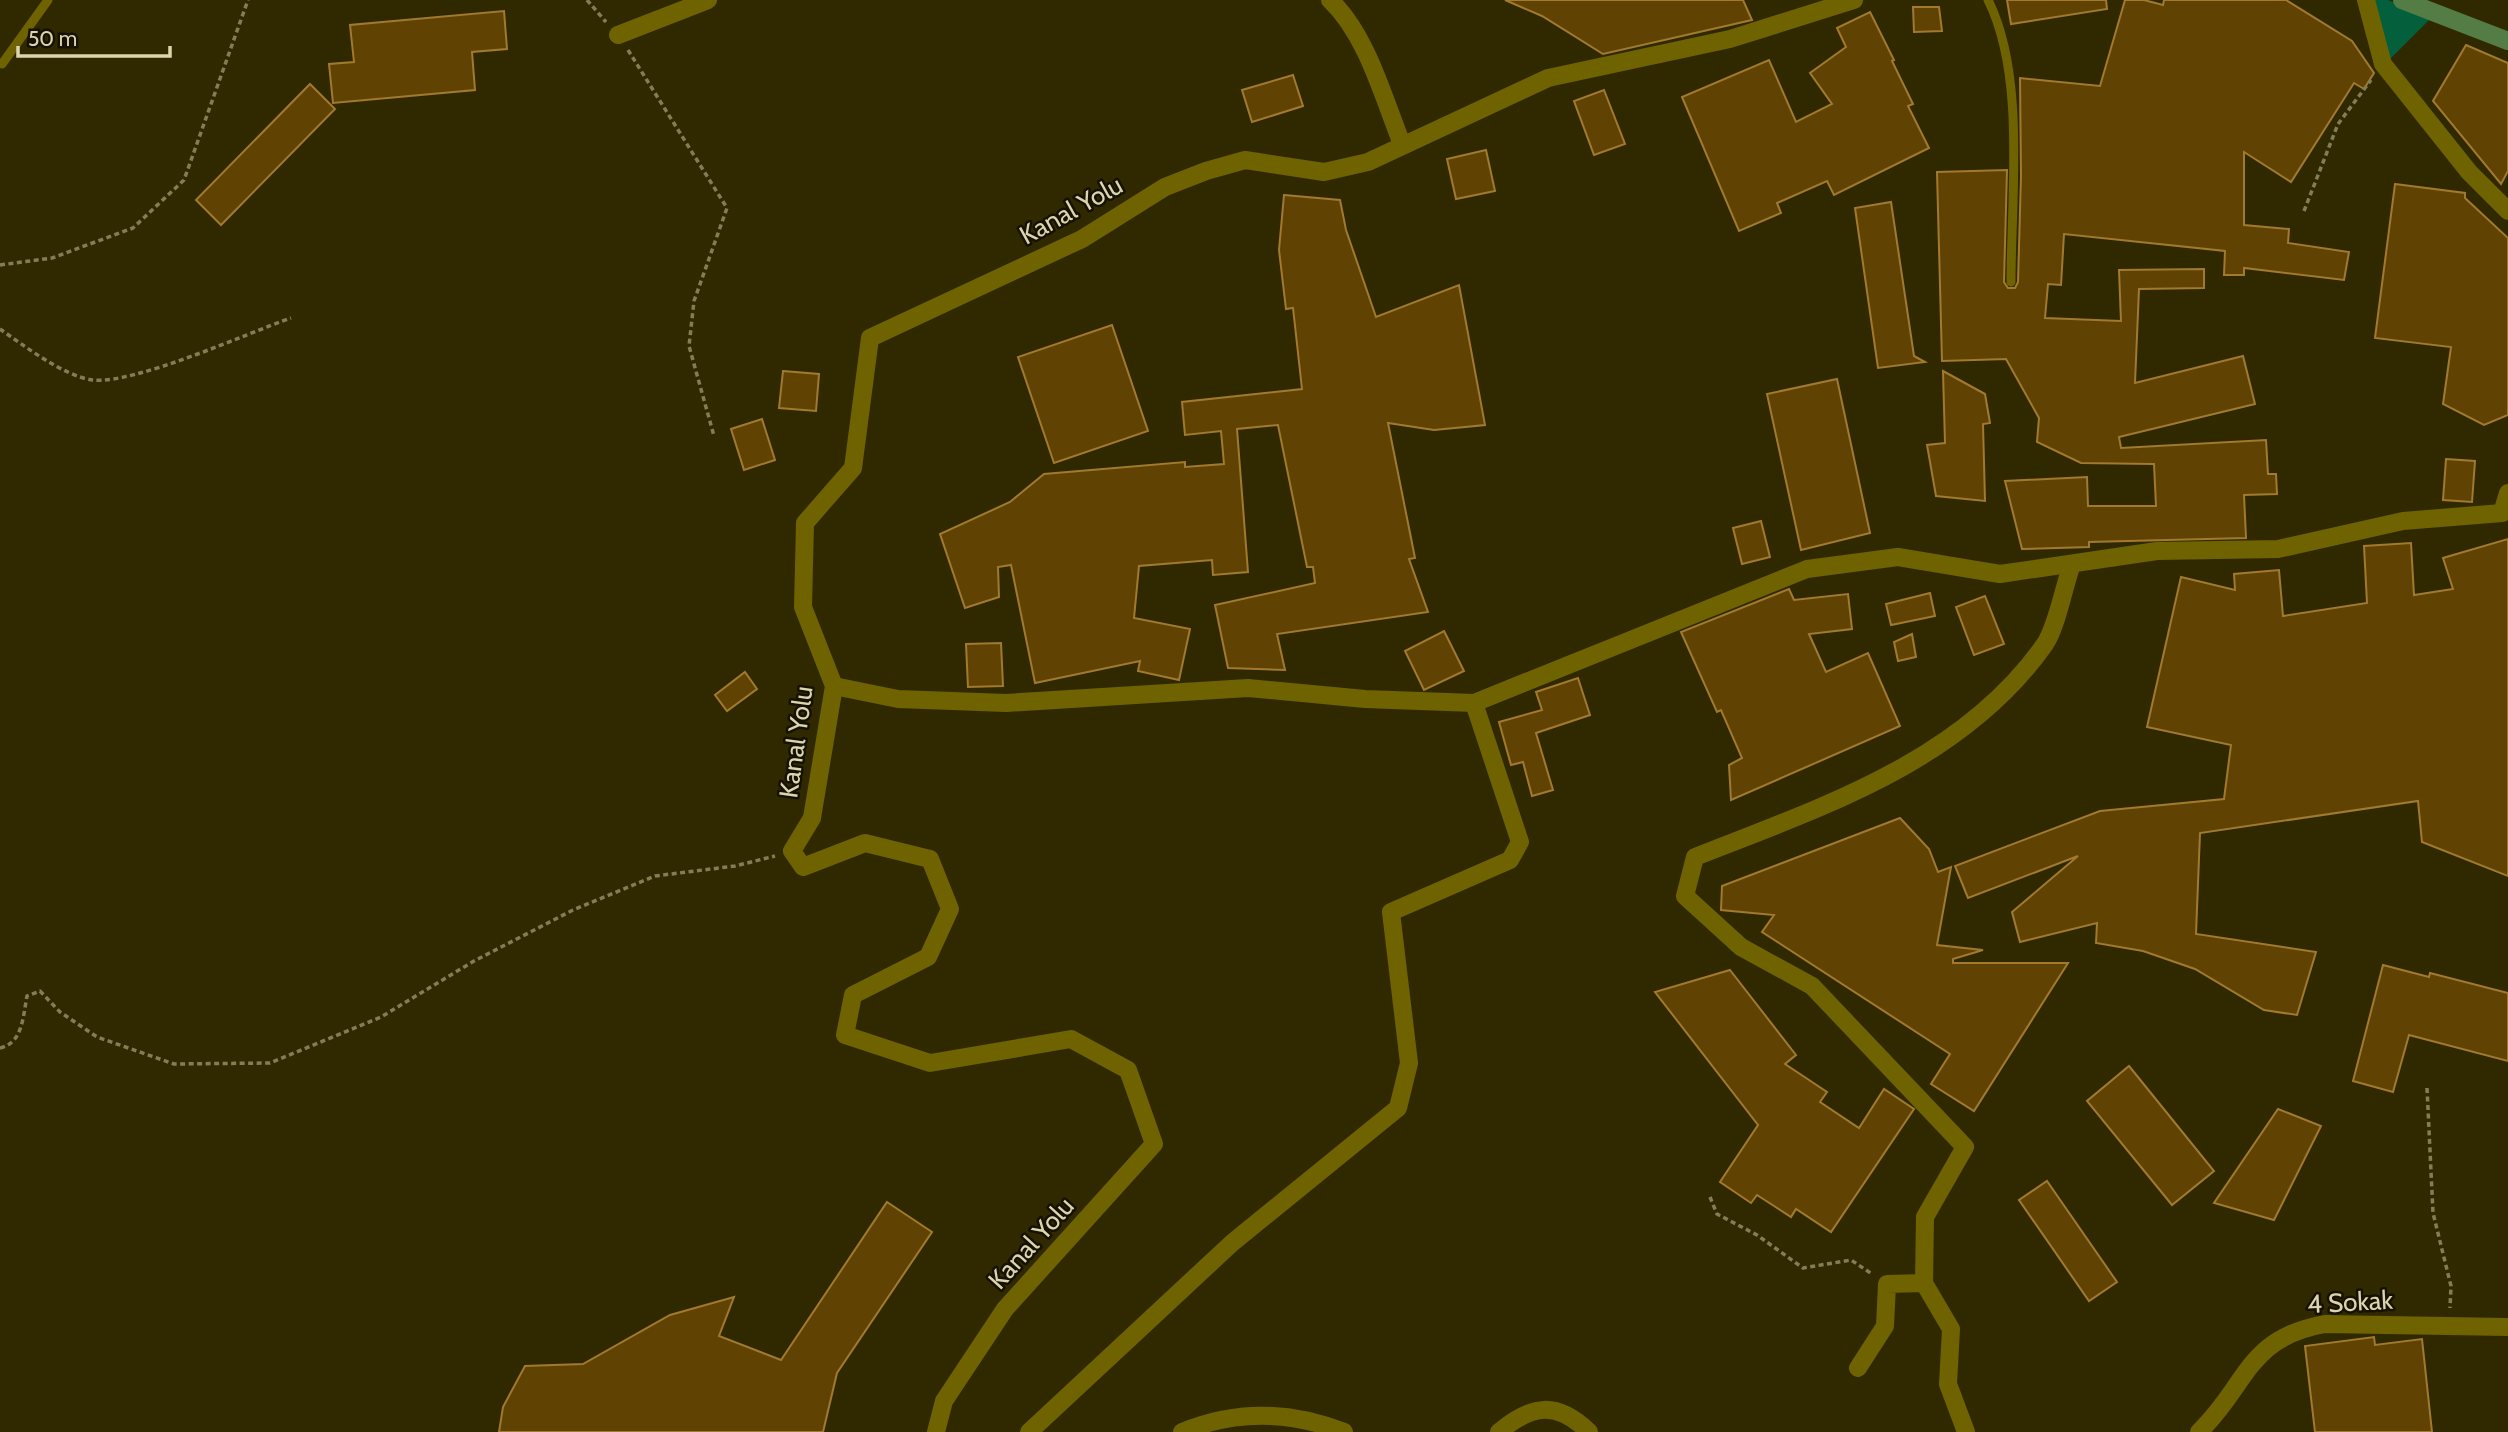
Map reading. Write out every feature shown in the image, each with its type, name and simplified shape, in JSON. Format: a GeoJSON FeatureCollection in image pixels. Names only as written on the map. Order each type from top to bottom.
{"type":"FeatureCollection","features":[{"type":"Feature","properties":{"kind":"street"},"geometry":{"type":"LineString","coordinates":[[618,35],[708,0]]}},
{"type":"Feature","properties":{"kind":"street"},"geometry":{"type":"LineString","coordinates":[[1330,0],[1344,13],[1364,52],[1402,144]]}},
{"type":"Feature","properties":{"kind":"street","name":"Kanal Yolu"},"geometry":{"type":"LineString","coordinates":[[936,1432],[944,1401],[1005,1309],[1154,1144],[1128,1070],[1071,1039],[930,1063],[845,1035],[853,995],[928,957],[950,909],[930,859],[865,843],[803,867],[792,851],[812,818],[834,685],[803,607],[805,523],[853,468],[870,338],[1082,239],[1165,187],[1206,171],[1245,160],[1324,172],[1368,162],[1548,78],[1730,39],[1854,0]]}},
{"type":"Feature","properties":{"kind":"street"},"geometry":{"type":"LineString","coordinates":[[2366,0],[2383,64],[2469,172],[2508,211]]}},
{"type":"Feature","properties":{"kind":"street"},"geometry":{"type":"LineString","coordinates":[[2402,0],[2508,41]]}},
{"type":"Feature","properties":{"kind":"street"},"geometry":{"type":"LineString","coordinates":[[834,685],[898,699],[1006,703],[1248,688],[1365,699],[1474,703],[1807,569],[1898,556],[2000,574],[2157,551],[2278,549],[2403,521],[2502,513],[2508,493]]}},
{"type":"Feature","properties":{"kind":"street"},"geometry":{"type":"LineString","coordinates":[[1966,1432],[1948,1384],[1951,1329],[1924,1283],[1925,1217],[1965,1147],[1812,986],[1741,947],[1685,896],[1695,857],[1802,815],[1905,768],[1990,708],[2046,642],[2071,564]]}},
{"type":"Feature","properties":{"kind":"street"},"geometry":{"type":"LineString","coordinates":[[1029,1432],[1233,1243],[1398,1108],[1409,1063],[1391,912],[1510,860],[1520,842],[1474,703]]}},
{"type":"Feature","properties":{"kind":"street"},"geometry":{"type":"LineString","coordinates":[[1858,1368],[1885,1326],[1887,1284],[1924,1283]]}},
{"type":"Feature","properties":{"kind":"street","name":"4 Sokak"},"geometry":{"type":"LineString","coordinates":[[2199,1432],[2211,1420],[2253,1360],[2285,1335],[2325,1324],[2508,1326]]}},
{"type":"Feature","properties":{"kind":"street"},"geometry":{"type":"LineString","coordinates":[[1499,1432],[1516,1418],[1532,1411],[1549,1409],[1573,1417],[1589,1432]]}},
{"type":"Feature","properties":{"kind":"street"},"geometry":{"type":"LineString","coordinates":[[1182,1432],[1227,1417],[1254,1414],[1304,1419],[1344,1432]]}},
{"type":"Feature","properties":{"kind":"lane"},"geometry":{"type":"LineString","coordinates":[[2,64],[48,0]]}},
{"type":"Feature","properties":{"kind":"lane"},"geometry":{"type":"LineString","coordinates":[[1988,0],[2007,58],[2012,96],[2011,282]]}},
{"type":"Feature","properties":{"kind":"path"},"geometry":{"type":"LineString","coordinates":[[0,265],[52,258],[133,228],[184,180],[248,0]]}},
{"type":"Feature","properties":{"kind":"path"},"geometry":{"type":"LineString","coordinates":[[587,0],[618,35],[727,208],[694,301],[689,346],[714,436]]}},
{"type":"Feature","properties":{"kind":"path"},"geometry":{"type":"LineString","coordinates":[[2304,211],[2338,124],[2383,64]]}},
{"type":"Feature","properties":{"kind":"path"},"geometry":{"type":"LineString","coordinates":[[0,329],[42,359],[92,380],[141,373],[291,318]]}},
{"type":"Feature","properties":{"kind":"path"},"geometry":{"type":"LineString","coordinates":[[0,1048],[8,1046],[19,1034],[27,996],[40,991],[60,1012],[97,1037],[174,1064],[270,1063],[381,1017],[518,938],[573,910],[643,880],[655,876],[735,866],[792,851]]}},
{"type":"Feature","properties":{"kind":"path"},"geometry":{"type":"LineString","coordinates":[[2427,1088],[2433,1213],[2451,1286],[2449,1326]]}},
{"type":"Feature","properties":{"kind":"path"},"geometry":{"type":"LineString","coordinates":[[1710,1197],[1717,1214],[1757,1235],[1803,1268],[1851,1260],[1887,1284]]}},
{"type":"Feature","properties":{"kind":"green space"},"geometry":{"type":"Polygon","coordinates":[[[2372,0],[2388,0],[2432,17],[2389,60],[2372,0]]]}},
{"type":"Feature","properties":{"kind":"building"},"geometry":{"type":"Polygon","coordinates":[[[1505,0],[1743,0],[1752,20],[1603,54],[1542,16],[1505,0]]]}},
{"type":"Feature","properties":{"kind":"building"},"geometry":{"type":"Polygon","coordinates":[[[2007,0],[2106,0],[2107,9],[2011,24],[2007,0]]]}},
{"type":"Feature","properties":{"kind":"building"},"geometry":{"type":"Polygon","coordinates":[[[2125,0],[2144,0],[2163,5],[2164,0],[2286,0],[2352,41],[2374,73],[2364,89],[2354,83],[2291,182],[2244,152],[2244,225],[2289,229],[2288,243],[2349,252],[2344,280],[2244,268],[2244,275],[2224,275],[2225,251],[2064,234],[2061,285],[2048,284],[2045,318],[2121,321],[2119,270],[2204,269],[2204,288],[2139,289],[2135,383],[2243,356],[2255,404],[2119,437],[2121,448],[2266,440],[2268,474],[2276,474],[2277,494],[2244,495],[2246,538],[2089,542],[2089,547],[2022,549],[2005,481],[2087,477],[2088,506],[2156,506],[2154,464],[2081,463],[2037,442],[2039,418],[2006,359],[1942,361],[1937,172],[2007,170],[2004,282],[2008,288],[2015,288],[2018,282],[2021,176],[2020,78],[2100,86],[2125,0]]]}},
{"type":"Feature","properties":{"kind":"building"},"geometry":{"type":"Polygon","coordinates":[[[1913,7],[1939,7],[1942,31],[1914,32],[1913,7]]]}},
{"type":"Feature","properties":{"kind":"building"},"geometry":{"type":"Polygon","coordinates":[[[504,11],[507,49],[472,52],[475,90],[333,103],[329,64],[354,62],[350,25],[504,11]]]}},
{"type":"Feature","properties":{"kind":"building"},"geometry":{"type":"Polygon","coordinates":[[[1870,12],[1894,60],[1892,61],[1913,104],[1908,106],[1929,148],[1834,195],[1827,181],[1777,203],[1781,213],[1739,231],[1682,97],[1769,60],[1796,122],[1832,104],[1810,73],[1846,47],[1837,28],[1870,12]]]}},
{"type":"Feature","properties":{"kind":"building"},"geometry":{"type":"Polygon","coordinates":[[[2466,45],[2508,63],[2508,171],[2501,184],[2433,101],[2466,45]]]}},
{"type":"Feature","properties":{"kind":"building"},"geometry":{"type":"Polygon","coordinates":[[[1293,75],[1303,106],[1252,122],[1242,90],[1293,75]]]}},
{"type":"Feature","properties":{"kind":"building"},"geometry":{"type":"Polygon","coordinates":[[[310,84],[335,109],[221,225],[196,200],[310,84]]]}},
{"type":"Feature","properties":{"kind":"building"},"geometry":{"type":"Polygon","coordinates":[[[1604,90],[1625,144],[1594,155],[1574,101],[1604,90]]]}},
{"type":"Feature","properties":{"kind":"building"},"geometry":{"type":"Polygon","coordinates":[[[1486,150],[1495,191],[1456,199],[1447,159],[1486,150]]]}},
{"type":"Feature","properties":{"kind":"building"},"geometry":{"type":"Polygon","coordinates":[[[2395,184],[2465,193],[2465,198],[2508,238],[2508,415],[2484,425],[2443,404],[2451,347],[2375,338],[2395,184]]]}},
{"type":"Feature","properties":{"kind":"building"},"geometry":{"type":"Polygon","coordinates":[[[1284,195],[1340,200],[1346,230],[1376,317],[1459,285],[1485,425],[1434,430],[1388,423],[1415,558],[1409,559],[1428,612],[1277,634],[1285,670],[1228,668],[1215,605],[1315,583],[1313,567],[1307,567],[1278,425],[1237,429],[1248,572],[1213,575],[1212,560],[1139,566],[1134,618],[1190,629],[1179,680],[1138,671],[1140,661],[1035,683],[1011,565],[998,567],[999,597],[965,608],[940,534],[1010,502],[1044,474],[1185,462],[1185,467],[1224,464],[1221,431],[1185,435],[1182,402],[1302,389],[1293,308],[1286,309],[1279,250],[1284,195]]]}},
{"type":"Feature","properties":{"kind":"building"},"geometry":{"type":"Polygon","coordinates":[[[1891,202],[1914,356],[1925,362],[1878,368],[1855,208],[1891,202]]]}},
{"type":"Feature","properties":{"kind":"building"},"geometry":{"type":"Polygon","coordinates":[[[1112,325],[1148,431],[1054,463],[1018,357],[1112,325]]]}},
{"type":"Feature","properties":{"kind":"building"},"geometry":{"type":"Polygon","coordinates":[[[783,371],[819,374],[816,411],[779,408],[783,371]]]}},
{"type":"Feature","properties":{"kind":"building"},"geometry":{"type":"Polygon","coordinates":[[[1943,371],[1985,394],[1990,423],[1983,424],[1985,501],[1936,496],[1927,445],[1945,443],[1943,371]]]}},
{"type":"Feature","properties":{"kind":"building"},"geometry":{"type":"Polygon","coordinates":[[[1837,379],[1870,533],[1801,550],[1767,394],[1837,379]]]}},
{"type":"Feature","properties":{"kind":"building"},"geometry":{"type":"Polygon","coordinates":[[[762,419],[775,460],[744,470],[731,429],[762,419]]]}},
{"type":"Feature","properties":{"kind":"building"},"geometry":{"type":"Polygon","coordinates":[[[2446,459],[2475,461],[2472,502],[2443,500],[2446,459]]]}},
{"type":"Feature","properties":{"kind":"building"},"geometry":{"type":"Polygon","coordinates":[[[1761,521],[1770,557],[1742,564],[1733,528],[1761,521]]]}},
{"type":"Feature","properties":{"kind":"building"},"geometry":{"type":"Polygon","coordinates":[[[2508,539],[2508,876],[2422,842],[2418,801],[2200,833],[2196,934],[2316,952],[2297,1015],[2264,1010],[2195,969],[2143,951],[2096,943],[2097,923],[2020,942],[2012,912],[2078,856],[1968,898],[1955,866],[2100,811],[2224,799],[2231,745],[2147,727],[2181,577],[2235,590],[2234,574],[2279,570],[2283,616],[2367,603],[2364,546],[2411,543],[2414,595],[2453,589],[2443,558],[2508,539]]]}},
{"type":"Feature","properties":{"kind":"building"},"geometry":{"type":"Polygon","coordinates":[[[1789,589],[1794,600],[1848,594],[1852,629],[1809,634],[1826,672],[1868,653],[1900,726],[1731,800],[1729,765],[1742,758],[1721,710],[1717,712],[1681,632],[1789,589]]]}},
{"type":"Feature","properties":{"kind":"building"},"geometry":{"type":"Polygon","coordinates":[[[1930,593],[1935,616],[1891,625],[1886,604],[1930,593]]]}},
{"type":"Feature","properties":{"kind":"building"},"geometry":{"type":"Polygon","coordinates":[[[1985,596],[2004,644],[1974,655],[1956,607],[1985,596]]]}},
{"type":"Feature","properties":{"kind":"building"},"geometry":{"type":"Polygon","coordinates":[[[1444,631],[1464,671],[1424,690],[1405,651],[1444,631]]]}},
{"type":"Feature","properties":{"kind":"building"},"geometry":{"type":"Polygon","coordinates":[[[1912,634],[1916,657],[1898,661],[1894,642],[1912,634]]]}},
{"type":"Feature","properties":{"kind":"building"},"geometry":{"type":"Polygon","coordinates":[[[1001,643],[1003,686],[968,687],[966,644],[1001,643]]]}},
{"type":"Feature","properties":{"kind":"building"},"geometry":{"type":"Polygon","coordinates":[[[745,672],[757,689],[727,711],[715,695],[745,672]]]}},
{"type":"Feature","properties":{"kind":"building"},"geometry":{"type":"Polygon","coordinates":[[[1578,678],[1590,715],[1536,733],[1553,790],[1532,796],[1523,762],[1511,765],[1499,722],[1542,710],[1536,692],[1578,678]]]}},
{"type":"Feature","properties":{"kind":"building"},"geometry":{"type":"Polygon","coordinates":[[[1900,818],[1929,849],[1938,872],[1951,867],[1937,945],[1983,950],[1953,959],[1953,963],[2068,963],[1974,1111],[1931,1084],[1950,1054],[1762,932],[1774,915],[1721,910],[1722,886],[1900,818]]]}},
{"type":"Feature","properties":{"kind":"building"},"geometry":{"type":"Polygon","coordinates":[[[2383,965],[2429,977],[2430,973],[2508,993],[2508,1061],[2409,1035],[2393,1092],[2353,1081],[2383,965]]]}},
{"type":"Feature","properties":{"kind":"building"},"geometry":{"type":"Polygon","coordinates":[[[1730,970],[1796,1055],[1785,1064],[1827,1092],[1820,1102],[1859,1128],[1884,1089],[1914,1109],[1831,1232],[1796,1209],[1791,1217],[1757,1195],[1751,1203],[1720,1182],[1758,1125],[1655,992],[1730,970]]]}},
{"type":"Feature","properties":{"kind":"building"},"geometry":{"type":"Polygon","coordinates":[[[2129,1066],[2214,1171],[2172,1205],[2087,1101],[2129,1066]]]}},
{"type":"Feature","properties":{"kind":"building"},"geometry":{"type":"Polygon","coordinates":[[[2278,1109],[2321,1126],[2274,1220],[2214,1203],[2278,1109]]]}},
{"type":"Feature","properties":{"kind":"building"},"geometry":{"type":"Polygon","coordinates":[[[2047,1181],[2117,1282],[2089,1301],[2019,1200],[2047,1181]]]}},
{"type":"Feature","properties":{"kind":"building"},"geometry":{"type":"Polygon","coordinates":[[[887,1202],[932,1232],[837,1373],[823,1432],[499,1432],[503,1407],[525,1366],[583,1364],[670,1315],[734,1297],[719,1336],[781,1360],[887,1202]]]}},
{"type":"Feature","properties":{"kind":"building"},"geometry":{"type":"Polygon","coordinates":[[[2374,1337],[2375,1345],[2422,1339],[2432,1432],[2315,1432],[2305,1346],[2374,1337]]]}}]}
